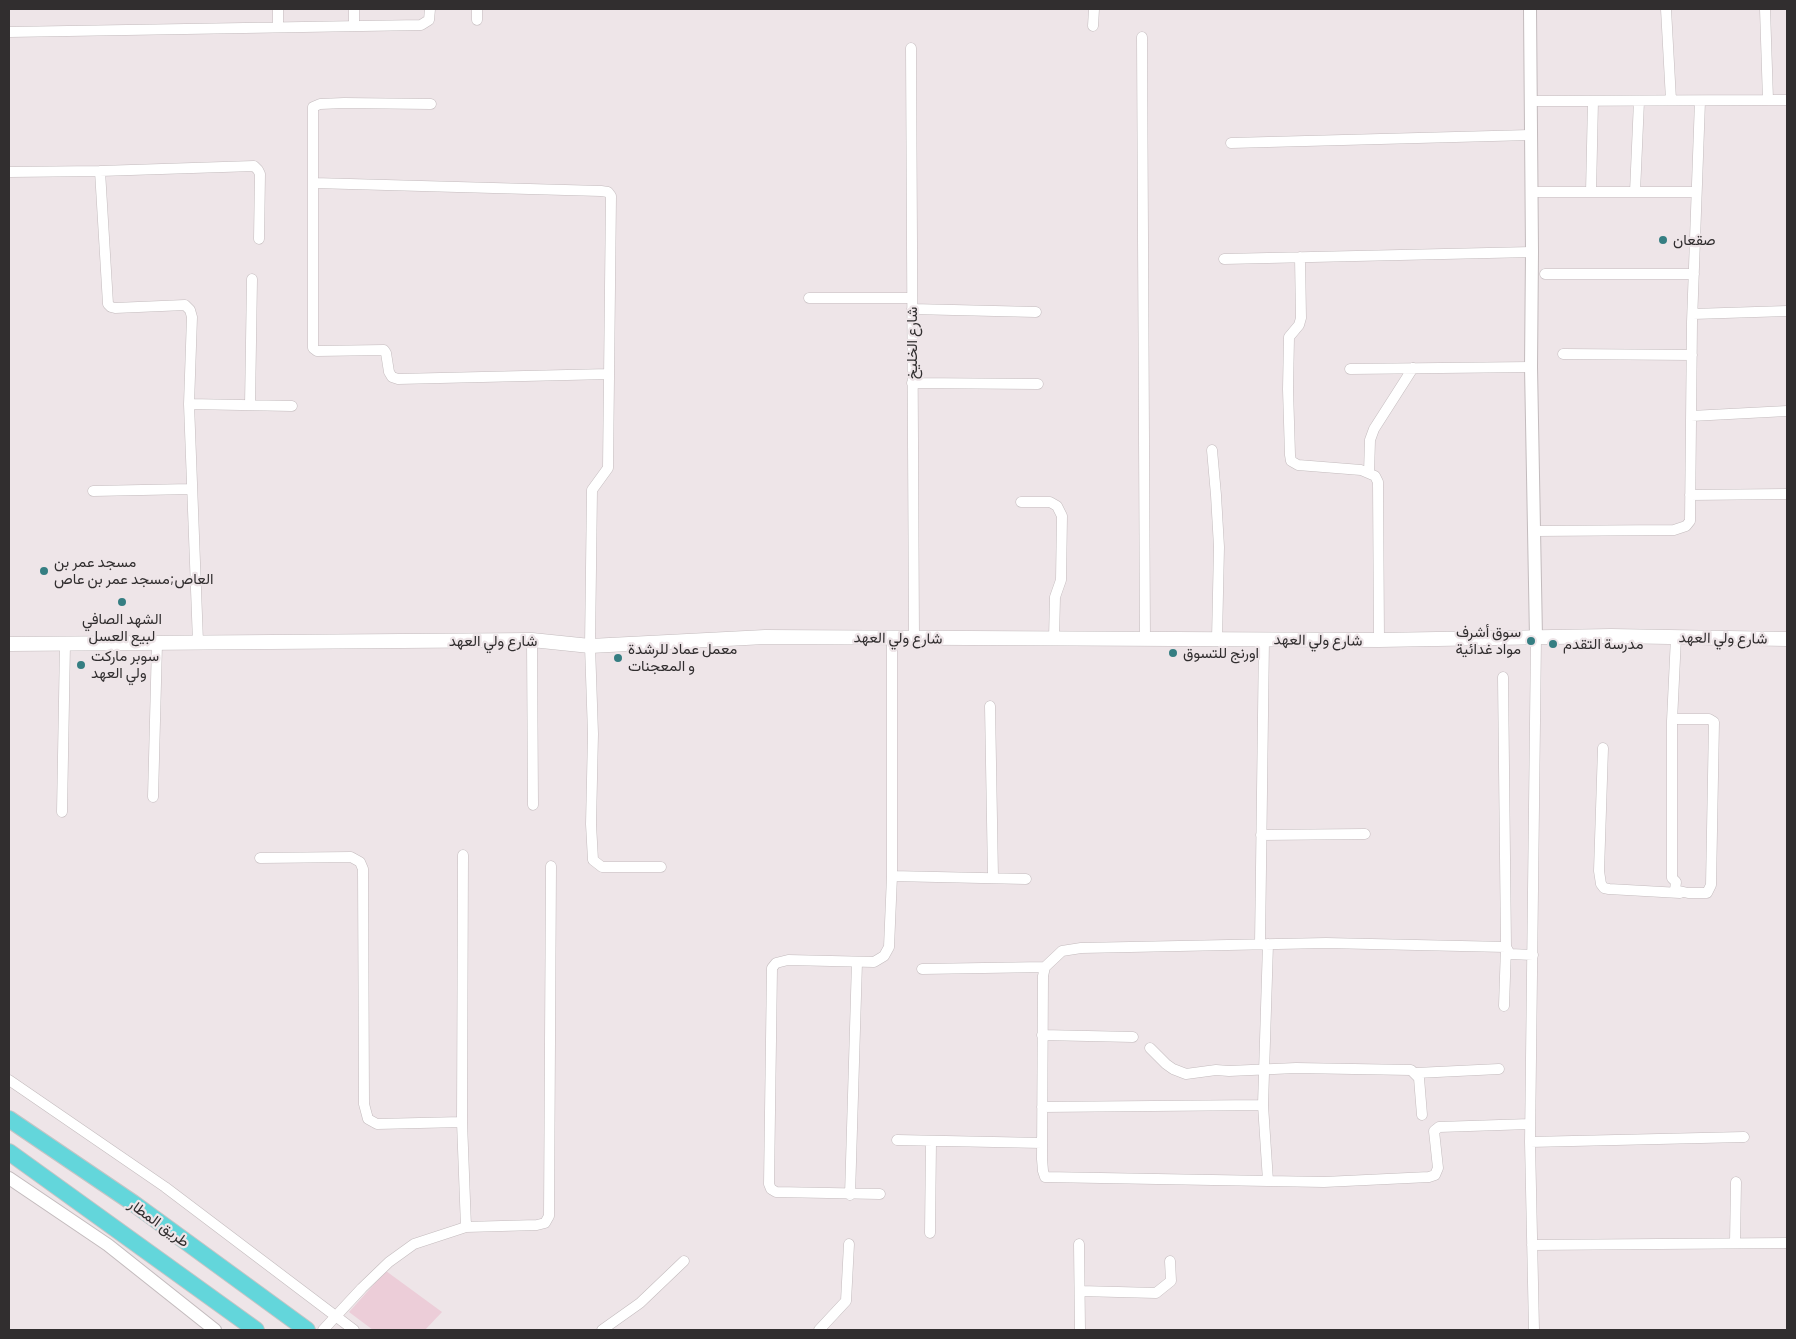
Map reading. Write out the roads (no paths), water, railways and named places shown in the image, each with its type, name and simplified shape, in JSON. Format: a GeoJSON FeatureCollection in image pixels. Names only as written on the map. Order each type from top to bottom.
{"type":"FeatureCollection","features":[{"type":"Feature","properties":{"kind":"highway","name":"طريق المطار"},"geometry":{"type":"LineString","coordinates":[[9,1119],[133,1203],[307,1330]]}},
{"type":"Feature","properties":{"kind":"highway","name":"طريق المطار"},"geometry":{"type":"LineString","coordinates":[[9,1152],[256,1330]]}},
{"type":"Feature","properties":{"kind":"main road","name":"شارع ولي العهد"},"geometry":{"type":"LineString","coordinates":[[9,644],[532,640],[590,646],[765,637],[1379,640],[1611,636],[1787,639]]}},
{"type":"Feature","properties":{"kind":"street"},"geometry":{"type":"LineString","coordinates":[[278,9],[278,26]]}},
{"type":"Feature","properties":{"kind":"street"},"geometry":{"type":"LineString","coordinates":[[354,9],[354,26]]}},
{"type":"Feature","properties":{"kind":"street"},"geometry":{"type":"LineString","coordinates":[[9,32],[421,25],[429,20],[430,9]]}},
{"type":"Feature","properties":{"kind":"street"},"geometry":{"type":"LineString","coordinates":[[476,9],[477,20]]}},
{"type":"Feature","properties":{"kind":"street"},"geometry":{"type":"LineString","coordinates":[[1094,9],[1094,26]]}},
{"type":"Feature","properties":{"kind":"street"},"geometry":{"type":"LineString","coordinates":[[1530,9],[1531,367],[1536,638],[1530,1124],[1534,1330]]}},
{"type":"Feature","properties":{"kind":"street"},"geometry":{"type":"LineString","coordinates":[[1666,9],[1672,100]]}},
{"type":"Feature","properties":{"kind":"street"},"geometry":{"type":"LineString","coordinates":[[1765,9],[1768,100]]}},
{"type":"Feature","properties":{"kind":"street"},"geometry":{"type":"LineString","coordinates":[[1142,37],[1145,639]]}},
{"type":"Feature","properties":{"kind":"street","name":"شارع الخليخ"},"geometry":{"type":"LineString","coordinates":[[911,48],[914,638]]}},
{"type":"Feature","properties":{"kind":"street"},"geometry":{"type":"LineString","coordinates":[[1530,101],[1787,100]]}},
{"type":"Feature","properties":{"kind":"street"},"geometry":{"type":"LineString","coordinates":[[1591,192],[1593,101]]}},
{"type":"Feature","properties":{"kind":"street"},"geometry":{"type":"LineString","coordinates":[[1634,192],[1639,101]]}},
{"type":"Feature","properties":{"kind":"street"},"geometry":{"type":"LineString","coordinates":[[1535,532],[1674,530],[1686,526],[1690,521],[1695,192],[1700,101]]}},
{"type":"Feature","properties":{"kind":"street"},"geometry":{"type":"LineString","coordinates":[[431,104],[344,103],[316,105],[313,107],[313,348],[317,351],[384,350],[389,372],[392,377],[398,379],[609,374]]}},
{"type":"Feature","properties":{"kind":"street"},"geometry":{"type":"LineString","coordinates":[[1230,143],[1530,135]]}},
{"type":"Feature","properties":{"kind":"street"},"geometry":{"type":"LineString","coordinates":[[9,172],[254,166],[260,174],[259,239]]}},
{"type":"Feature","properties":{"kind":"street"},"geometry":{"type":"LineString","coordinates":[[100,171],[108,304],[110,307],[115,308],[184,305],[190,310],[192,317],[189,404],[198,642]]}},
{"type":"Feature","properties":{"kind":"street"},"geometry":{"type":"LineString","coordinates":[[314,183],[601,190],[608,192],[611,196],[608,468],[592,490],[590,646],[593,734],[591,824],[593,860],[602,867],[661,867]]}},
{"type":"Feature","properties":{"kind":"street"},"geometry":{"type":"LineString","coordinates":[[1532,192],[1695,192]]}},
{"type":"Feature","properties":{"kind":"street"},"geometry":{"type":"LineString","coordinates":[[1224,259],[1532,252]]}},
{"type":"Feature","properties":{"kind":"street"},"geometry":{"type":"LineString","coordinates":[[1300,257],[1301,318],[1299,325],[1289,337],[1288,397],[1292,461],[1298,465],[1361,470],[1375,476],[1378,482],[1379,640]]}},
{"type":"Feature","properties":{"kind":"street"},"geometry":{"type":"LineString","coordinates":[[1545,274],[1694,274]]}},
{"type":"Feature","properties":{"kind":"street"},"geometry":{"type":"LineString","coordinates":[[250,405],[252,279]]}},
{"type":"Feature","properties":{"kind":"street"},"geometry":{"type":"LineString","coordinates":[[809,298],[912,298]]}},
{"type":"Feature","properties":{"kind":"street"},"geometry":{"type":"LineString","coordinates":[[912,309],[1036,312]]}},
{"type":"Feature","properties":{"kind":"street"},"geometry":{"type":"LineString","coordinates":[[1693,314],[1787,311]]}},
{"type":"Feature","properties":{"kind":"street"},"geometry":{"type":"LineString","coordinates":[[1563,354],[1692,355]]}},
{"type":"Feature","properties":{"kind":"street"},"geometry":{"type":"LineString","coordinates":[[1350,369],[1531,367]]}},
{"type":"Feature","properties":{"kind":"street"},"geometry":{"type":"LineString","coordinates":[[1370,473],[1370,440],[1374,429],[1413,368]]}},
{"type":"Feature","properties":{"kind":"street"},"geometry":{"type":"LineString","coordinates":[[912,383],[1038,384]]}},
{"type":"Feature","properties":{"kind":"street"},"geometry":{"type":"LineString","coordinates":[[189,404],[292,406]]}},
{"type":"Feature","properties":{"kind":"street"},"geometry":{"type":"LineString","coordinates":[[1691,416],[1787,411]]}},
{"type":"Feature","properties":{"kind":"street"},"geometry":{"type":"LineString","coordinates":[[1212,450],[1219,547],[1218,639]]}},
{"type":"Feature","properties":{"kind":"street"},"geometry":{"type":"LineString","coordinates":[[94,491],[191,489]]}},
{"type":"Feature","properties":{"kind":"street"},"geometry":{"type":"LineString","coordinates":[[1690,495],[1787,494]]}},
{"type":"Feature","properties":{"kind":"street"},"geometry":{"type":"LineString","coordinates":[[1021,502],[1050,502],[1057,506],[1062,516],[1061,580],[1056,597],[1054,639]]}},
{"type":"Feature","properties":{"kind":"street"},"geometry":{"type":"LineString","coordinates":[[880,1194],[776,1192],[771,1189],[769,1184],[772,968],[776,963],[788,960],[874,962],[884,956],[889,947],[892,876],[892,638]]}},
{"type":"Feature","properties":{"kind":"street"},"geometry":{"type":"LineString","coordinates":[[1676,638],[1673,719],[1672,878],[1676,882],[1675,890],[1688,893]]}},
{"type":"Feature","properties":{"kind":"street"},"geometry":{"type":"LineString","coordinates":[[1264,639],[1261,835],[1264,944],[1263,1105],[1268,1181]]}},
{"type":"Feature","properties":{"kind":"street"},"geometry":{"type":"LineString","coordinates":[[532,640],[533,806]]}},
{"type":"Feature","properties":{"kind":"street"},"geometry":{"type":"LineString","coordinates":[[62,812],[65,644]]}},
{"type":"Feature","properties":{"kind":"street"},"geometry":{"type":"LineString","coordinates":[[153,797],[157,644]]}},
{"type":"Feature","properties":{"kind":"street"},"geometry":{"type":"LineString","coordinates":[[1503,676],[1506,947],[1504,1006]]}},
{"type":"Feature","properties":{"kind":"street"},"geometry":{"type":"LineString","coordinates":[[990,706],[993,877]]}},
{"type":"Feature","properties":{"kind":"street"},"geometry":{"type":"LineString","coordinates":[[1603,748],[1598,871],[1601,884],[1604,888],[1609,889],[1707,893],[1711,884],[1714,722],[1709,719],[1673,719]]}},
{"type":"Feature","properties":{"kind":"street"},"geometry":{"type":"LineString","coordinates":[[1261,835],[1365,834]]}},
{"type":"Feature","properties":{"kind":"street"},"geometry":{"type":"LineString","coordinates":[[462,855],[462,1122],[466,1227]]}},
{"type":"Feature","properties":{"kind":"street"},"geometry":{"type":"LineString","coordinates":[[260,858],[351,857],[360,862],[363,870],[364,1104],[368,1119],[377,1124],[462,1122]]}},
{"type":"Feature","properties":{"kind":"street"},"geometry":{"type":"LineString","coordinates":[[323,1330],[362,1288],[402,1252],[422,1242],[466,1227],[537,1225],[545,1223],[549,1216],[551,866]]}},
{"type":"Feature","properties":{"kind":"street"},"geometry":{"type":"LineString","coordinates":[[892,876],[1026,879]]}},
{"type":"Feature","properties":{"kind":"street"},"geometry":{"type":"LineString","coordinates":[[1506,947],[1326,943],[1081,948],[1062,951],[1045,968],[1043,976],[1043,1171],[1045,1177],[1324,1182],[1429,1177],[1438,1168],[1434,1131],[1439,1127],[1530,1124]]}},
{"type":"Feature","properties":{"kind":"street"},"geometry":{"type":"LineString","coordinates":[[1506,947],[1510,954],[1533,955]]}},
{"type":"Feature","properties":{"kind":"street"},"geometry":{"type":"LineString","coordinates":[[850,1194],[857,962]]}},
{"type":"Feature","properties":{"kind":"street"},"geometry":{"type":"LineString","coordinates":[[922,969],[1045,968]]}},
{"type":"Feature","properties":{"kind":"street"},"geometry":{"type":"LineString","coordinates":[[1042,1034],[1133,1037]]}},
{"type":"Feature","properties":{"kind":"street"},"geometry":{"type":"LineString","coordinates":[[1150,1048],[1166,1064],[1186,1074],[1208,1070],[1296,1068],[1411,1070],[1419,1078],[1422,1115]]}},
{"type":"Feature","properties":{"kind":"street"},"geometry":{"type":"LineString","coordinates":[[1416,1073],[1499,1069]]}},
{"type":"Feature","properties":{"kind":"street"},"geometry":{"type":"LineString","coordinates":[[9,1080],[165,1186],[354,1330]]}},
{"type":"Feature","properties":{"kind":"street"},"geometry":{"type":"LineString","coordinates":[[1042,1107],[1263,1105]]}},
{"type":"Feature","properties":{"kind":"street"},"geometry":{"type":"LineString","coordinates":[[1530,1142],[1744,1137]]}},
{"type":"Feature","properties":{"kind":"street"},"geometry":{"type":"LineString","coordinates":[[898,1140],[1042,1143]]}},
{"type":"Feature","properties":{"kind":"street"},"geometry":{"type":"LineString","coordinates":[[930,1233],[931,1141]]}},
{"type":"Feature","properties":{"kind":"street"},"geometry":{"type":"LineString","coordinates":[[9,1178],[108,1246],[214,1330]]}},
{"type":"Feature","properties":{"kind":"street"},"geometry":{"type":"LineString","coordinates":[[1735,1243],[1736,1182]]}},
{"type":"Feature","properties":{"kind":"street"},"geometry":{"type":"LineString","coordinates":[[1532,1245],[1787,1243]]}},
{"type":"Feature","properties":{"kind":"street"},"geometry":{"type":"LineString","coordinates":[[818,1330],[846,1301],[850,1244]]}},
{"type":"Feature","properties":{"kind":"street"},"geometry":{"type":"LineString","coordinates":[[1080,1244],[1080,1330]]}},
{"type":"Feature","properties":{"kind":"street"},"geometry":{"type":"LineString","coordinates":[[602,1330],[640,1303],[684,1261]]}},
{"type":"Feature","properties":{"kind":"street"},"geometry":{"type":"LineString","coordinates":[[1080,1291],[1156,1293],[1171,1281],[1170,1262]]}},
{"type":"Feature","properties":{"kind":"place","name":"صقعان"},"geometry":{"type":"Point","coordinates":[1663,240]}},
{"type":"Feature","properties":{"kind":"place","name":"مسجد عمر بن العاص;مسجد عمر بن عاص"},"geometry":{"type":"Point","coordinates":[44,571]}},
{"type":"Feature","properties":{"kind":"place","name":"الشهد الصافي لبيع العسل"},"geometry":{"type":"Point","coordinates":[122,602]}},
{"type":"Feature","properties":{"kind":"place","name":"سوق أشرف مواد غدائية"},"geometry":{"type":"Point","coordinates":[1531,641]}},
{"type":"Feature","properties":{"kind":"place","name":"مدرسة التقدم"},"geometry":{"type":"Point","coordinates":[1553,644]}},
{"type":"Feature","properties":{"kind":"place","name":"اورنج للتسوق"},"geometry":{"type":"Point","coordinates":[1173,653]}},
{"type":"Feature","properties":{"kind":"place","name":"معمل عماد للرشدة و المعجنات"},"geometry":{"type":"Point","coordinates":[618,658]}},
{"type":"Feature","properties":{"kind":"place","name":"سوبر ماركت ولي العهد"},"geometry":{"type":"Point","coordinates":[81,665]}}]}
